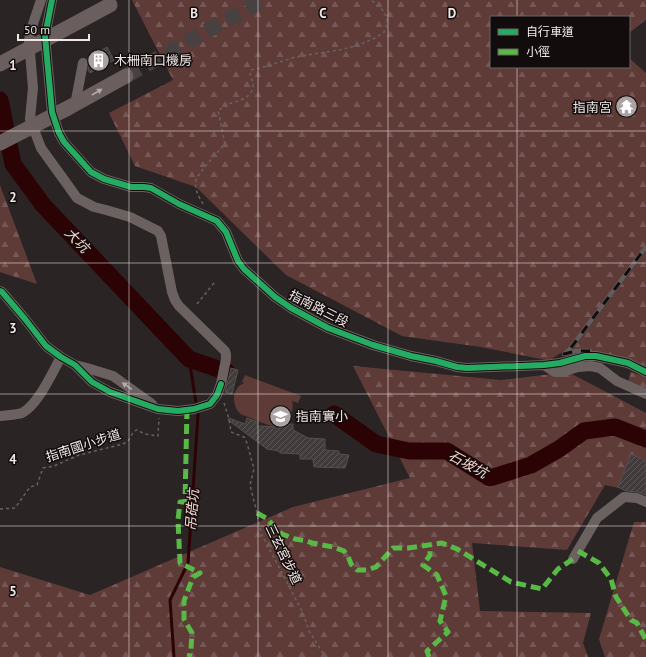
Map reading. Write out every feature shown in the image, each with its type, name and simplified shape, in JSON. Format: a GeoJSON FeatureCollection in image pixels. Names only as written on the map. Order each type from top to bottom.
{"type":"FeatureCollection","features":[{"type":"Feature","properties":{"kind":"highway"},"geometry":{"type":"LineString","coordinates":[[0,64],[114,2]]}},
{"type":"Feature","properties":{"kind":"highway"},"geometry":{"type":"LineString","coordinates":[[0,143],[126,76]]}},
{"type":"Feature","properties":{"kind":"street"},"geometry":{"type":"LineString","coordinates":[[0,291],[25,319],[46,346],[75,365],[92,382],[110,392],[158,409],[178,411],[210,404],[217,395],[226,359],[225,351],[179,306],[175,300],[172,292],[161,236],[158,231],[130,217],[94,207],[77,198],[41,148],[30,119],[33,88],[29,41],[30,33],[41,0]]}},
{"type":"Feature","properties":{"kind":"street","name":"指南路三段"},"geometry":{"type":"LineString","coordinates":[[52,0],[45,36],[52,112],[64,142],[91,172],[104,179],[131,187],[144,186],[151,188],[179,204],[217,221],[226,232],[238,261],[244,269],[275,297],[291,308],[328,328],[373,345],[457,367],[544,366],[585,356],[596,356],[628,363],[646,372]]}},
{"type":"Feature","properties":{"kind":"street"},"geometry":{"type":"LineString","coordinates":[[72,106],[83,63]]}},
{"type":"Feature","properties":{"kind":"street"},"geometry":{"type":"LineString","coordinates":[[0,416],[21,413],[31,406],[39,396],[61,357]]}},
{"type":"Feature","properties":{"kind":"street"},"geometry":{"type":"LineString","coordinates":[[75,365],[112,376],[158,409]]}},
{"type":"Feature","properties":{"kind":"street"},"geometry":{"type":"LineString","coordinates":[[544,366],[555,372],[562,372],[578,367],[591,366],[600,368],[617,381],[646,394]]}},
{"type":"Feature","properties":{"kind":"street"},"geometry":{"type":"LineString","coordinates":[[573,559],[597,518],[624,497],[637,498],[646,502]]}},
{"type":"Feature","properties":{"kind":"path"},"geometry":{"type":"LineString","coordinates":[[203,205],[197,194],[196,179],[225,144],[218,110],[226,105],[244,99],[250,93],[253,85],[249,74],[251,70],[295,57],[339,50],[359,45],[376,38],[384,32],[387,24],[387,17],[381,8],[371,0]]}},
{"type":"Feature","properties":{"kind":"path"},"geometry":{"type":"LineString","coordinates":[[197,304],[214,283]]}},
{"type":"Feature","properties":{"kind":"green space"},"geometry":{"type":"Polygon","coordinates":[[[132,0],[646,0],[646,20],[630,32],[630,16],[490,16],[490,68],[630,68],[630,59],[646,73],[646,244],[569,348],[551,359],[546,360],[481,347],[402,336],[286,275],[196,187],[135,166],[109,113],[173,80],[132,0]]]}},
{"type":"Feature","properties":{"kind":"green space"},"geometry":{"type":"Polygon","coordinates":[[[0,185],[37,284],[0,272],[0,185]]]}},
{"type":"Feature","properties":{"kind":"green space"},"geometry":{"type":"Polygon","coordinates":[[[646,251],[646,366],[573,349],[646,251]]]}},
{"type":"Feature","properties":{"kind":"green space"},"geometry":{"type":"Polygon","coordinates":[[[353,366],[501,380],[568,372],[646,413],[646,494],[605,485],[567,550],[472,543],[480,611],[591,613],[583,643],[588,657],[0,657],[0,567],[90,595],[293,507],[410,478],[353,366]]]}},
{"type":"Feature","properties":{"kind":"green space"},"geometry":{"type":"Polygon","coordinates":[[[631,372],[646,377],[646,390],[628,382],[631,372]]]}},
{"type":"Feature","properties":{"kind":"green space"},"geometry":{"type":"Polygon","coordinates":[[[245,375],[301,396],[298,403],[292,401],[293,405],[290,418],[284,424],[272,426],[242,415],[238,412],[234,403],[234,398],[237,389],[244,383],[242,382],[245,375]]]}},
{"type":"Feature","properties":{"kind":"green space"},"geometry":{"type":"Polygon","coordinates":[[[634,522],[646,522],[646,657],[605,657],[599,639],[634,522]]]}},
{"type":"Feature","properties":{"kind":"building","name":"木柵南口機房"},"geometry":{"type":"Polygon","coordinates":[[[107,47],[114,60],[90,73],[88,70],[89,61],[87,58],[107,47]]]}},
{"type":"Feature","properties":{"kind":"building"},"geometry":{"type":"Polygon","coordinates":[[[231,368],[238,370],[232,394],[225,392],[231,368]]]}},
{"type":"Feature","properties":{"kind":"building"},"geometry":{"type":"Polygon","coordinates":[[[229,418],[245,424],[247,418],[258,422],[257,426],[285,427],[285,424],[293,424],[293,430],[308,438],[325,439],[325,450],[339,451],[339,454],[349,455],[345,468],[314,467],[313,459],[300,459],[300,454],[280,453],[279,451],[267,449],[228,420],[229,418]]]}},
{"type":"Feature","properties":{"kind":"building"},"geometry":{"type":"Polygon","coordinates":[[[631,454],[646,461],[646,495],[638,492],[626,491],[618,487],[631,454]]]}},
{"type":"Feature","properties":{"kind":"waterway","name":"大坑"},"geometry":{"type":"LineString","coordinates":[[0,100],[13,164],[43,205],[189,359],[227,372]]}},
{"type":"Feature","properties":{"kind":"waterway","name":"吊硞坑"},"geometry":{"type":"LineString","coordinates":[[174,657],[170,600],[188,563],[198,415],[189,359]]}},
{"type":"Feature","properties":{"kind":"waterway","name":"石坡坑"},"geometry":{"type":"LineString","coordinates":[[334,414],[376,444],[409,451],[447,451],[490,478],[531,465],[559,449],[584,431],[615,427],[646,439]]}},
{"type":"Feature","properties":{"kind":"tunnel"},"geometry":{"type":"LineString","coordinates":[[126,76],[263,0]]}},
{"type":"Feature","properties":{"kind":"railway"},"geometry":{"type":"LineString","coordinates":[[590,351],[576,351],[564,354],[570,349],[646,247]]}},
{"type":"Feature","properties":{"kind":"marked path"},"geometry":{"type":"LineString","coordinates":[[187,409],[185,502],[180,502],[178,520],[180,563],[200,573],[193,577],[184,601],[184,619],[192,633],[189,657]]}},
{"type":"Feature","properties":{"kind":"marked path"},"geometry":{"type":"LineString","coordinates":[[257,513],[266,518],[282,534],[295,539],[333,547],[344,551],[351,564],[357,570],[367,570],[376,567],[393,548],[408,548],[442,543],[457,549],[511,582],[542,589],[558,569],[573,559]]}},
{"type":"Feature","properties":{"kind":"marked path"},"geometry":{"type":"LineString","coordinates":[[429,657],[427,651],[448,632],[440,621],[446,596],[437,575],[423,565],[430,555],[430,545]]}},
{"type":"Feature","properties":{"kind":"marked path"},"geometry":{"type":"LineString","coordinates":[[578,551],[599,563],[611,579],[616,597],[631,620],[637,623],[646,640]]}},
{"type":"Feature","properties":{"kind":"cycle path"},"geometry":{"type":"LineString","coordinates":[[52,0],[45,36],[52,112],[59,133],[64,142],[91,172],[104,179],[131,187],[151,188],[179,204],[217,221],[226,232],[238,261],[244,269],[275,297],[291,308],[328,328],[373,345],[457,367],[467,368],[544,365],[560,363],[585,356],[596,356],[628,363],[646,372]]}},
{"type":"Feature","properties":{"kind":"cycle path"},"geometry":{"type":"LineString","coordinates":[[0,291],[25,319],[46,346],[75,365],[92,382],[110,392],[158,409],[178,411],[194,409],[210,404],[217,395],[221,384]]}},
{"type":"Feature","properties":{"kind":"place","name":"木柵南口機房"},"geometry":{"type":"Point","coordinates":[98,60]}},
{"type":"Feature","properties":{"kind":"place","name":"指南宮"},"geometry":{"type":"Point","coordinates":[627,107]}},
{"type":"Feature","properties":{"kind":"place","name":"指南實小"},"geometry":{"type":"Point","coordinates":[281,416]}}]}
